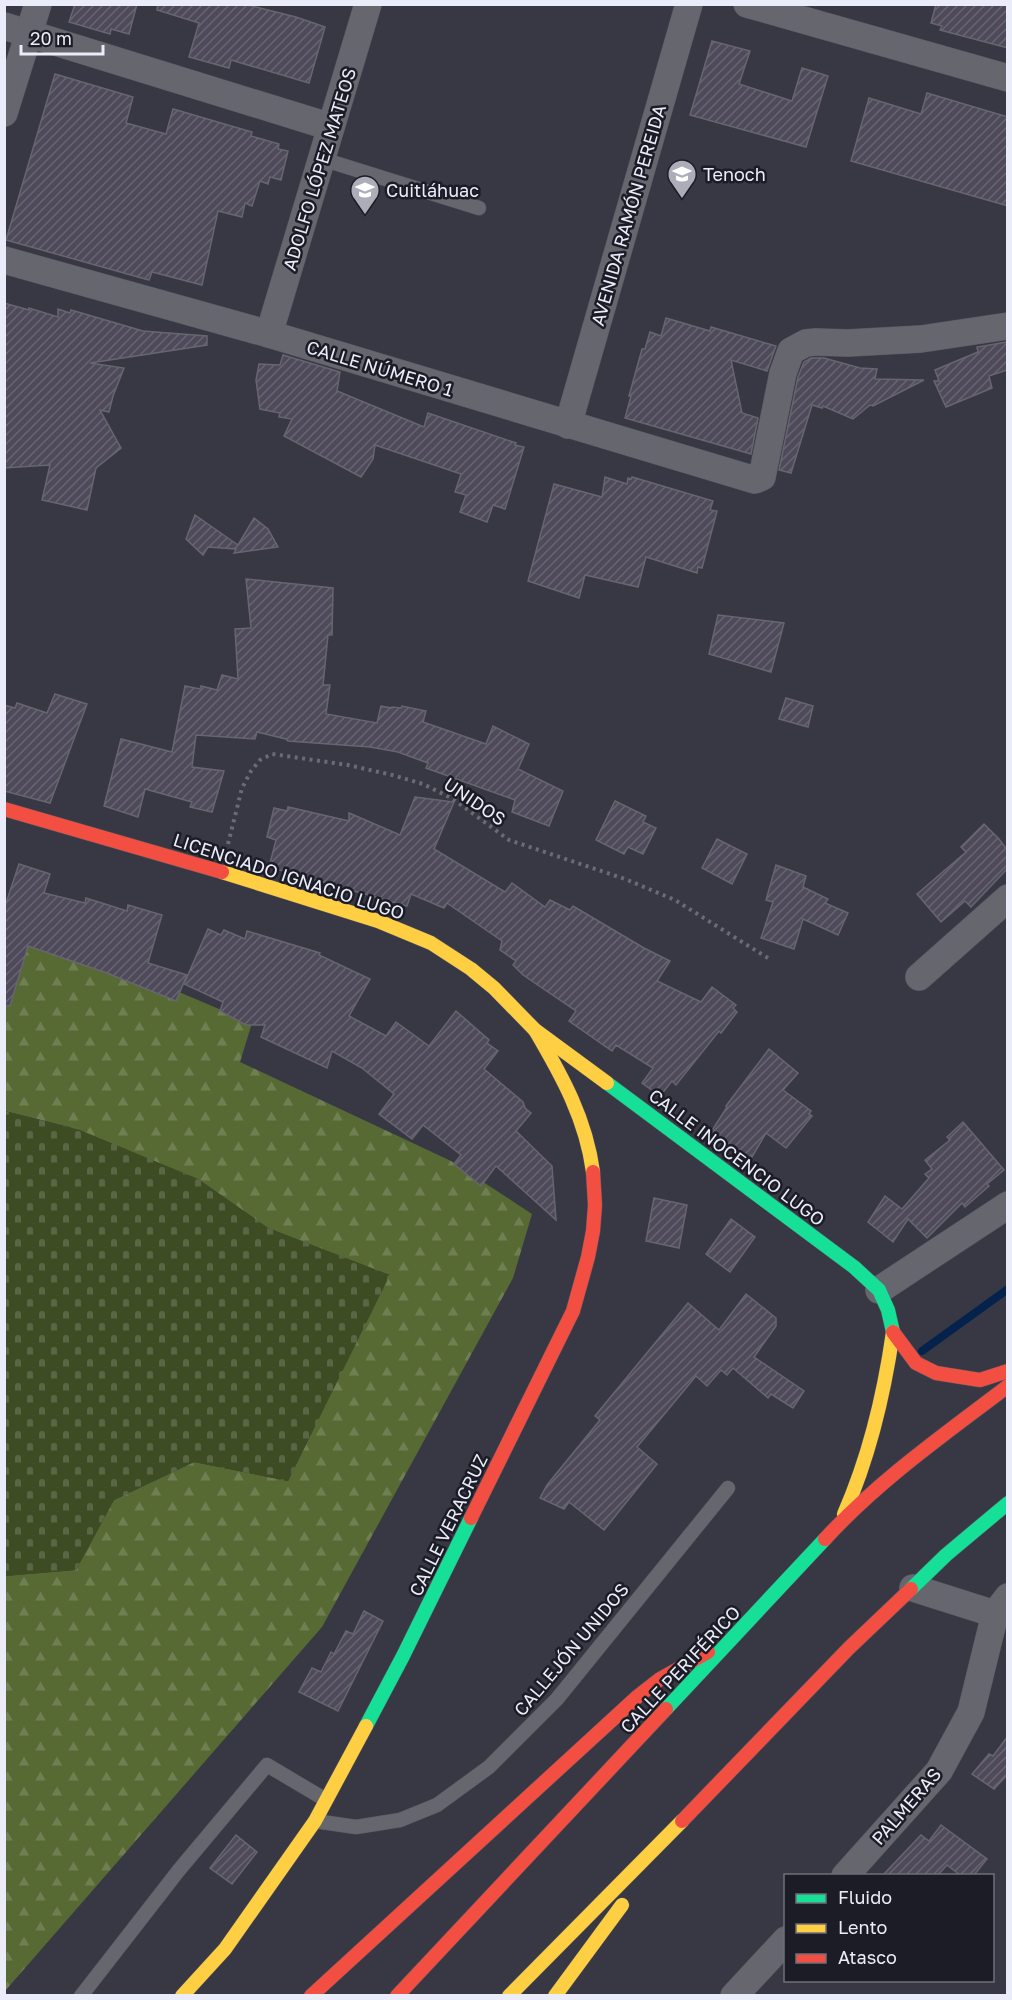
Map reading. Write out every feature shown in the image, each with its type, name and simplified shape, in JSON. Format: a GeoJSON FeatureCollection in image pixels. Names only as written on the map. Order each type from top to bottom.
{"type":"FeatureCollection","features":[{"type":"Feature","properties":{"kind":"main road","name":"LICENCIADO IGNACIO LUGO"},"geometry":{"type":"LineString","coordinates":[[4,809],[221,871],[408,933],[446,951],[490,984],[535,1030]]}},
{"type":"Feature","properties":{"kind":"main road","name":"CALLE INOCENCIO LUGO"},"geometry":{"type":"LineString","coordinates":[[535,1030],[854,1267],[879,1290],[888,1310],[893,1332]]}},
{"type":"Feature","properties":{"kind":"main road","name":"CALLE VERACRUZ"},"geometry":{"type":"LineString","coordinates":[[182,1995],[225,1949],[315,1821],[403,1656],[573,1311],[586,1270],[594,1232],[596,1192],[589,1142],[574,1099],[535,1030]]}},
{"type":"Feature","properties":{"kind":"main road"},"geometry":{"type":"LineString","coordinates":[[893,1332],[916,1363],[936,1373],[980,1380],[1008,1371]]}},
{"type":"Feature","properties":{"kind":"main road"},"geometry":{"type":"LineString","coordinates":[[840,1522],[857,1486],[871,1446],[881,1407],[893,1332]]}},
{"type":"Feature","properties":{"kind":"main road","name":"CALLE PERIFÉRICO"},"geometry":{"type":"LineString","coordinates":[[397,1995],[734,1638],[840,1522],[919,1453],[1008,1386]]}},
{"type":"Feature","properties":{"kind":"main road"},"geometry":{"type":"LineString","coordinates":[[509,1995],[703,1800],[849,1648],[946,1555],[1008,1503]]}},
{"type":"Feature","properties":{"kind":"main road"},"geometry":{"type":"LineString","coordinates":[[311,1995],[637,1697],[680,1666],[734,1638]]}},
{"type":"Feature","properties":{"kind":"main road"},"geometry":{"type":"LineString","coordinates":[[555,1995],[703,1800]]}},
{"type":"Feature","properties":{"kind":"street"},"geometry":{"type":"LineString","coordinates":[[4,113],[17,30],[38,4]]}},
{"type":"Feature","properties":{"kind":"street","name":"ADOLFO LÓPEZ MATEOS"},"geometry":{"type":"LineString","coordinates":[[270,334],[368,4]]}},
{"type":"Feature","properties":{"kind":"street","name":"AVENIDA RAMÓN PEREIDA"},"geometry":{"type":"LineString","coordinates":[[568,426],[688,4]]}},
{"type":"Feature","properties":{"kind":"street"},"geometry":{"type":"LineString","coordinates":[[747,4],[1008,78]]}},
{"type":"Feature","properties":{"kind":"street"},"geometry":{"type":"LineString","coordinates":[[17,30],[332,127]]}},
{"type":"Feature","properties":{"kind":"street","name":"CALLE NÚMERO 1"},"geometry":{"type":"LineString","coordinates":[[4,260],[270,334],[568,426],[755,480],[762,477],[783,373],[791,351],[816,342],[848,343],[921,339],[1008,326]]}},
{"type":"Feature","properties":{"kind":"street"},"geometry":{"type":"LineString","coordinates":[[919,977],[1008,897]]}},
{"type":"Feature","properties":{"kind":"street"},"geometry":{"type":"LineString","coordinates":[[879,1290],[1008,1205]]}},
{"type":"Feature","properties":{"kind":"street"},"geometry":{"type":"LineString","coordinates":[[913,1588],[1003,1609]]}},
{"type":"Feature","properties":{"kind":"street","name":"PALMERAS"},"geometry":{"type":"LineString","coordinates":[[845,1874],[939,1771],[971,1712],[1003,1609]]}},
{"type":"Feature","properties":{"kind":"street"},"geometry":{"type":"LineString","coordinates":[[734,1995],[784,1942]]}},
{"type":"Feature","properties":{"kind":"lane"},"geometry":{"type":"LineString","coordinates":[[322,159],[479,208]]}},
{"type":"Feature","properties":{"kind":"lane","name":"CALLEJÓN UNIDOS"},"geometry":{"type":"LineString","coordinates":[[315,1821],[356,1827],[400,1820],[438,1805],[489,1767],[556,1699],[728,1488]]}},
{"type":"Feature","properties":{"kind":"lane"},"geometry":{"type":"LineString","coordinates":[[81,1995],[179,1870],[267,1765],[326,1800]]}},
{"type":"Feature","properties":{"kind":"path","name":"UNIDOS"},"geometry":{"type":"LineString","coordinates":[[221,871],[242,788],[260,760],[272,754],[348,765],[392,774],[423,784],[453,799],[509,840],[625,879],[675,900],[771,960]]}},
{"type":"Feature","properties":{"kind":"green space"},"geometry":{"type":"Polygon","coordinates":[[[5,937],[153,981],[252,1023],[240,1062],[451,1161],[532,1214],[513,1278],[322,1627],[5,1991],[5,1576],[76,1570],[114,1500],[194,1462],[288,1481],[389,1275],[268,1228],[198,1179],[69,1127],[5,1111],[5,937]]]}},
{"type":"Feature","properties":{"kind":"green space"},"geometry":{"type":"Polygon","coordinates":[[[4,1111],[80,1130],[198,1179],[268,1228],[390,1275],[288,1481],[194,1462],[114,1500],[76,1570],[5,1576],[4,1111]]]}},
{"type":"Feature","properties":{"kind":"building"},"geometry":{"type":"Polygon","coordinates":[[[75,4],[137,4],[129,34],[111,29],[110,34],[69,22],[75,4]]]}},
{"type":"Feature","properties":{"kind":"building"},"geometry":{"type":"Polygon","coordinates":[[[158,4],[244,4],[325,27],[309,83],[231,60],[229,68],[189,57],[199,23],[157,10],[158,4]]]}},
{"type":"Feature","properties":{"kind":"building"},"geometry":{"type":"Polygon","coordinates":[[[936,4],[1008,4],[1008,48],[940,30],[942,26],[931,23],[936,4]]]}},
{"type":"Feature","properties":{"kind":"building"},"geometry":{"type":"Polygon","coordinates":[[[712,41],[750,51],[739,84],[792,101],[802,68],[828,76],[806,147],[690,115],[712,41]]]}},
{"type":"Feature","properties":{"kind":"building"},"geometry":{"type":"Polygon","coordinates":[[[55,74],[133,97],[126,123],[166,134],[173,109],[252,132],[251,136],[279,144],[278,149],[288,151],[281,180],[270,177],[268,184],[260,181],[252,206],[245,203],[242,217],[218,211],[202,285],[152,272],[149,280],[6,240],[55,74]]]}},
{"type":"Feature","properties":{"kind":"building"},"geometry":{"type":"Polygon","coordinates":[[[927,93],[1008,117],[1008,206],[851,161],[869,98],[921,114],[927,93]]]}},
{"type":"Feature","properties":{"kind":"building"},"geometry":{"type":"Polygon","coordinates":[[[4,303],[58,317],[58,309],[70,313],[71,310],[143,331],[207,336],[207,345],[90,363],[124,368],[109,412],[100,410],[121,448],[96,468],[87,510],[42,500],[50,465],[4,468],[4,303]]]}},
{"type":"Feature","properties":{"kind":"building"},"geometry":{"type":"Polygon","coordinates":[[[666,318],[710,331],[711,327],[776,346],[767,371],[731,360],[742,413],[758,418],[751,454],[625,418],[642,349],[645,349],[650,332],[661,336],[666,318]]]}},
{"type":"Feature","properties":{"kind":"building"},"geometry":{"type":"Polygon","coordinates":[[[1007,342],[1007,370],[989,376],[992,388],[946,407],[934,381],[939,381],[935,370],[978,352],[977,347],[1007,342]]]}},
{"type":"Feature","properties":{"kind":"building"},"geometry":{"type":"Polygon","coordinates":[[[283,355],[340,372],[337,391],[424,427],[428,413],[524,447],[505,509],[493,505],[487,522],[460,512],[466,495],[455,492],[461,474],[375,445],[373,459],[361,477],[284,436],[292,419],[279,417],[280,413],[260,409],[256,380],[259,364],[280,365],[283,355]]]}},
{"type":"Feature","properties":{"kind":"building"},"geometry":{"type":"Polygon","coordinates":[[[811,358],[824,358],[860,368],[877,369],[875,379],[924,380],[873,406],[870,405],[853,419],[823,406],[822,408],[812,405],[791,473],[779,470],[798,377],[804,362],[811,358]]]}},
{"type":"Feature","properties":{"kind":"building"},"geometry":{"type":"Polygon","coordinates":[[[605,477],[627,484],[628,478],[632,477],[713,501],[710,510],[717,511],[702,568],[698,567],[697,573],[646,557],[638,587],[585,575],[579,598],[528,581],[554,484],[602,497],[605,477]]]}},
{"type":"Feature","properties":{"kind":"building"},"geometry":{"type":"Polygon","coordinates":[[[195,515],[238,545],[254,518],[268,529],[278,547],[234,553],[236,549],[208,547],[203,555],[186,539],[195,515]]]}},
{"type":"Feature","properties":{"kind":"building"},"geometry":{"type":"Polygon","coordinates":[[[246,579],[333,588],[332,635],[328,635],[323,685],[330,685],[326,714],[377,723],[381,706],[401,708],[402,706],[426,711],[423,722],[486,744],[493,726],[529,744],[518,769],[563,791],[549,826],[512,812],[515,800],[426,768],[428,763],[398,752],[370,747],[288,741],[257,732],[255,739],[196,735],[192,767],[224,771],[212,812],[190,807],[192,802],[145,789],[138,817],[104,806],[121,739],[172,752],[185,686],[200,689],[201,686],[217,690],[222,675],[238,679],[235,629],[251,628],[246,579]]]}},
{"type":"Feature","properties":{"kind":"building"},"geometry":{"type":"Polygon","coordinates":[[[718,615],[784,623],[771,672],[709,654],[718,615]]]}},
{"type":"Feature","properties":{"kind":"building"},"geometry":{"type":"Polygon","coordinates":[[[55,694],[87,704],[50,803],[4,791],[4,705],[15,708],[17,703],[47,713],[55,694]]]}},
{"type":"Feature","properties":{"kind":"building"},"geometry":{"type":"Polygon","coordinates":[[[786,698],[813,706],[808,727],[779,719],[786,698]]]}},
{"type":"Feature","properties":{"kind":"building"},"geometry":{"type":"Polygon","coordinates":[[[415,797],[454,802],[434,849],[505,892],[512,883],[545,907],[550,900],[570,910],[573,906],[670,961],[657,981],[701,1002],[712,987],[736,1005],[733,1008],[737,1012],[676,1085],[672,1081],[660,1096],[642,1083],[653,1068],[616,1045],[612,1051],[569,1021],[576,1011],[523,975],[513,965],[516,961],[500,950],[502,941],[447,903],[444,908],[411,894],[407,906],[269,867],[276,840],[267,837],[274,808],[287,811],[288,807],[349,821],[349,813],[400,835],[415,797]]]}},
{"type":"Feature","properties":{"kind":"building"},"geometry":{"type":"Polygon","coordinates":[[[615,801],[646,816],[643,822],[656,828],[643,854],[628,847],[624,854],[596,840],[615,801]]]}},
{"type":"Feature","properties":{"kind":"building"},"geometry":{"type":"Polygon","coordinates":[[[984,824],[1008,851],[1008,868],[971,907],[965,901],[941,922],[917,894],[966,852],[961,847],[984,824]]]}},
{"type":"Feature","properties":{"kind":"building"},"geometry":{"type":"Polygon","coordinates":[[[717,839],[747,854],[732,884],[702,868],[717,839]]]}},
{"type":"Feature","properties":{"kind":"building"},"geometry":{"type":"Polygon","coordinates":[[[19,864],[50,874],[44,893],[85,903],[86,898],[127,911],[128,905],[162,915],[148,963],[187,975],[176,1001],[107,973],[28,946],[10,1006],[4,1005],[4,909],[19,864]]]}},
{"type":"Feature","properties":{"kind":"building"},"geometry":{"type":"Polygon","coordinates":[[[776,865],[806,876],[803,887],[828,899],[825,903],[848,913],[838,935],[803,919],[794,949],[761,938],[773,902],[766,900],[776,865]]]}},
{"type":"Feature","properties":{"kind":"building"},"geometry":{"type":"Polygon","coordinates":[[[208,929],[221,935],[224,930],[245,939],[247,931],[320,953],[319,955],[370,979],[349,1016],[386,1036],[396,1022],[429,1046],[456,1011],[498,1051],[484,1069],[523,1102],[525,1108],[531,1113],[516,1131],[552,1166],[556,1220],[496,1166],[481,1186],[454,1164],[461,1155],[423,1125],[412,1139],[379,1114],[394,1094],[362,1068],[332,1051],[327,1068],[261,1037],[265,1025],[246,1025],[220,1011],[223,1002],[184,984],[208,929]]]}},
{"type":"Feature","properties":{"kind":"building"},"geometry":{"type":"Polygon","coordinates":[[[769,1049],[798,1073],[783,1090],[811,1111],[809,1114],[812,1116],[786,1148],[766,1133],[752,1157],[751,1155],[748,1158],[711,1132],[726,1106],[769,1049]]]}},
{"type":"Feature","properties":{"kind":"building"},"geometry":{"type":"Polygon","coordinates":[[[963,1122],[1004,1170],[965,1207],[962,1203],[927,1238],[908,1219],[893,1242],[868,1222],[885,1196],[902,1209],[929,1178],[925,1174],[932,1169],[925,1160],[950,1140],[947,1137],[963,1122]]]}},
{"type":"Feature","properties":{"kind":"building"},"geometry":{"type":"Polygon","coordinates":[[[654,1198],[687,1205],[679,1248],[646,1241],[654,1198]]]}},
{"type":"Feature","properties":{"kind":"building"},"geometry":{"type":"Polygon","coordinates":[[[731,1219],[755,1237],[730,1272],[706,1254],[731,1219]]]}},
{"type":"Feature","properties":{"kind":"building"},"geometry":{"type":"Polygon","coordinates":[[[746,1294],[776,1318],[776,1326],[754,1357],[804,1391],[793,1408],[771,1394],[768,1398],[733,1368],[727,1375],[721,1370],[707,1386],[696,1376],[637,1447],[657,1464],[604,1530],[569,1502],[564,1509],[540,1498],[547,1485],[600,1420],[595,1416],[688,1303],[719,1330],[746,1294]]]}},
{"type":"Feature","properties":{"kind":"building"},"geometry":{"type":"Polygon","coordinates":[[[364,1611],[383,1621],[338,1711],[299,1692],[312,1668],[321,1672],[331,1652],[334,1654],[346,1631],[353,1634],[364,1611]]]}},
{"type":"Feature","properties":{"kind":"building"},"geometry":{"type":"Polygon","coordinates":[[[1008,1736],[1008,1774],[994,1789],[972,1774],[989,1754],[993,1756],[1008,1736]]]}},
{"type":"Feature","properties":{"kind":"building"},"geometry":{"type":"Polygon","coordinates":[[[941,1825],[987,1859],[975,1874],[959,1874],[947,1865],[939,1874],[884,1874],[921,1835],[929,1841],[941,1825]]]}},
{"type":"Feature","properties":{"kind":"building"},"geometry":{"type":"Polygon","coordinates":[[[236,1835],[257,1852],[232,1884],[210,1868],[236,1835]]]}},
{"type":"Feature","properties":{"kind":"waterway"},"geometry":{"type":"LineString","coordinates":[[922,1351],[1008,1289]]}},
{"type":"Feature","properties":{"kind":"traffic: fast"},"geometry":{"type":"LineString","coordinates":[[607,1083],[854,1267],[879,1290],[888,1310],[893,1332]]}},
{"type":"Feature","properties":{"kind":"traffic: fast"},"geometry":{"type":"LineString","coordinates":[[911,1589],[946,1555],[1008,1503]]}},
{"type":"Feature","properties":{"kind":"traffic: fast"},"geometry":{"type":"LineString","coordinates":[[366,1726],[471,1518]]}},
{"type":"Feature","properties":{"kind":"traffic: fast"},"geometry":{"type":"LineString","coordinates":[[666,1709],[825,1539]]}},
{"type":"Feature","properties":{"kind":"traffic: slow"},"geometry":{"type":"LineString","coordinates":[[222,872],[378,921],[431,943],[471,969],[494,988],[535,1030],[607,1083]]}},
{"type":"Feature","properties":{"kind":"traffic: slow"},"geometry":{"type":"LineString","coordinates":[[535,1030],[572,1098],[585,1134],[593,1172]]}},
{"type":"Feature","properties":{"kind":"traffic: slow"},"geometry":{"type":"LineString","coordinates":[[844,1514],[875,1424],[893,1332]]}},
{"type":"Feature","properties":{"kind":"traffic: slow"},"geometry":{"type":"LineString","coordinates":[[182,1996],[225,1949],[315,1821],[366,1726]]}},
{"type":"Feature","properties":{"kind":"traffic: slow"},"geometry":{"type":"LineString","coordinates":[[509,1996],[682,1821]]}},
{"type":"Feature","properties":{"kind":"traffic: slow"},"geometry":{"type":"LineString","coordinates":[[555,1996],[622,1905]]}},
{"type":"Feature","properties":{"kind":"traffic: jam"},"geometry":{"type":"LineString","coordinates":[[4,809],[222,872]]}},
{"type":"Feature","properties":{"kind":"traffic: jam"},"geometry":{"type":"LineString","coordinates":[[471,1518],[573,1311],[593,1231],[595,1205],[593,1172]]}},
{"type":"Feature","properties":{"kind":"traffic: jam"},"geometry":{"type":"LineString","coordinates":[[893,1332],[916,1363],[936,1373],[980,1380],[1008,1371]]}},
{"type":"Feature","properties":{"kind":"traffic: jam"},"geometry":{"type":"LineString","coordinates":[[825,1539],[890,1477],[1008,1386]]}},
{"type":"Feature","properties":{"kind":"traffic: jam"},"geometry":{"type":"LineString","coordinates":[[682,1821],[849,1648],[911,1589]]}},
{"type":"Feature","properties":{"kind":"traffic: jam"},"geometry":{"type":"LineString","coordinates":[[311,1996],[637,1697],[660,1679],[708,1652]]}},
{"type":"Feature","properties":{"kind":"traffic: jam"},"geometry":{"type":"LineString","coordinates":[[397,1996],[666,1709]]}},
{"type":"Feature","properties":{"kind":"place","name":"Tenoch"},"geometry":{"type":"Point","coordinates":[682,200]}},
{"type":"Feature","properties":{"kind":"place","name":"Cuitláhuac"},"geometry":{"type":"Point","coordinates":[365,216]}}]}
